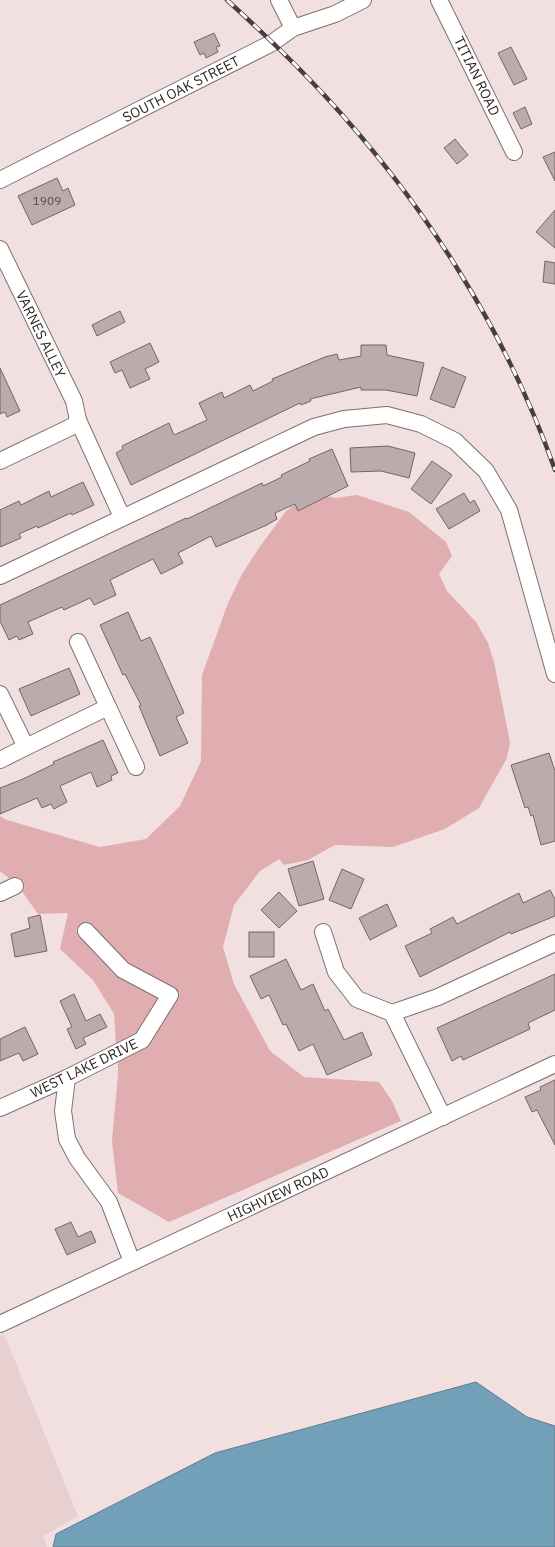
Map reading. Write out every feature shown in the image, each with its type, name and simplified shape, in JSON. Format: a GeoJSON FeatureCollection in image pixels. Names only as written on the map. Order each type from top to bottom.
{"type":"FeatureCollection","features":[{"type":"Feature","properties":{"kind":"street"},"geometry":{"type":"LineString","coordinates":[[279,0],[293,28]]}},
{"type":"Feature","properties":{"kind":"street","name":"SOUTH OAK STREET"},"geometry":{"type":"LineString","coordinates":[[0,180],[272,43],[293,28],[335,14],[363,0]]}},
{"type":"Feature","properties":{"kind":"street","name":"TITIAN ROAD"},"geometry":{"type":"LineString","coordinates":[[439,0],[514,152]]}},
{"type":"Feature","properties":{"kind":"street","name":"VARNES ALLEY"},"geometry":{"type":"LineString","coordinates":[[0,249],[74,401],[78,420],[122,517]]}},
{"type":"Feature","properties":{"kind":"street"},"geometry":{"type":"LineString","coordinates":[[0,576],[314,427],[344,419],[388,415],[421,424],[455,441],[486,471],[509,510],[555,674]]}},
{"type":"Feature","properties":{"kind":"street"},"geometry":{"type":"LineString","coordinates":[[0,460],[73,426],[78,420]]}},
{"type":"Feature","properties":{"kind":"street"},"geometry":{"type":"LineString","coordinates":[[78,642],[136,767]]}},
{"type":"Feature","properties":{"kind":"street"},"geometry":{"type":"LineString","coordinates":[[0,694],[26,747]]}},
{"type":"Feature","properties":{"kind":"street"},"geometry":{"type":"LineString","coordinates":[[0,760],[108,707]]}},
{"type":"Feature","properties":{"kind":"street"},"geometry":{"type":"LineString","coordinates":[[0,893],[15,886]]}},
{"type":"Feature","properties":{"kind":"street","name":"WEST LAKE DRIVE"},"geometry":{"type":"LineString","coordinates":[[0,1108],[67,1078],[142,1040],[170,995],[123,970],[86,931]]}},
{"type":"Feature","properties":{"kind":"street"},"geometry":{"type":"LineString","coordinates":[[323,932],[336,972],[357,999],[392,1013],[438,997],[555,943]]}},
{"type":"Feature","properties":{"kind":"street"},"geometry":{"type":"LineString","coordinates":[[392,1013],[443,1117]]}},
{"type":"Feature","properties":{"kind":"street","name":"HIGHVIEW ROAD"},"geometry":{"type":"LineString","coordinates":[[0,1324],[555,1064]]}},
{"type":"Feature","properties":{"kind":"street"},"geometry":{"type":"LineString","coordinates":[[67,1078],[63,1111],[67,1139],[77,1158],[109,1202],[132,1262]]}},
{"type":"Feature","properties":{"kind":"shaded area"},"geometry":{"type":"Polygon","coordinates":[[[308,495],[322,495],[335,498],[357,495],[409,512],[446,542],[452,556],[439,574],[447,591],[476,622],[488,643],[494,662],[510,742],[507,758],[479,808],[445,829],[393,847],[335,845],[308,860],[284,865],[279,859],[260,871],[234,905],[223,947],[234,984],[270,1051],[304,1077],[379,1082],[392,1101],[401,1121],[169,1222],[118,1193],[112,1141],[118,1060],[148,1043],[180,993],[128,965],[87,922],[76,931],[117,975],[160,998],[137,1035],[116,1045],[114,1014],[93,980],[60,949],[68,913],[38,914],[21,890],[25,888],[19,877],[11,880],[0,871],[0,816],[7,820],[100,847],[146,839],[180,806],[201,761],[202,675],[228,603],[242,574],[286,511],[308,495]]]}},
{"type":"Feature","properties":{"kind":"shaded area"},"geometry":{"type":"Polygon","coordinates":[[[4,1334],[78,1516],[43,1536],[47,1547],[0,1547],[0,1336],[4,1334]]]}},
{"type":"Feature","properties":{"kind":"water"},"geometry":{"type":"Polygon","coordinates":[[[476,1382],[527,1417],[555,1426],[555,1547],[53,1547],[56,1534],[215,1453],[476,1382]]]}},
{"type":"Feature","properties":{"kind":"building"},"geometry":{"type":"Polygon","coordinates":[[[214,33],[220,46],[216,47],[218,52],[206,58],[204,53],[200,55],[194,42],[214,33]]]}},
{"type":"Feature","properties":{"kind":"building"},"geometry":{"type":"Polygon","coordinates":[[[511,47],[527,79],[514,85],[498,53],[511,47]]]}},
{"type":"Feature","properties":{"kind":"building"},"geometry":{"type":"Polygon","coordinates":[[[525,107],[532,124],[521,129],[513,113],[525,107]]]}},
{"type":"Feature","properties":{"kind":"building"},"geometry":{"type":"Polygon","coordinates":[[[455,139],[468,155],[457,164],[444,148],[455,139]]]}},
{"type":"Feature","properties":{"kind":"building"},"geometry":{"type":"Polygon","coordinates":[[[555,152],[555,181],[543,157],[555,152]]]}},
{"type":"Feature","properties":{"kind":"building"},"geometry":{"type":"Polygon","coordinates":[[[57,178],[63,191],[68,188],[75,205],[32,225],[18,196],[57,178]]]}},
{"type":"Feature","properties":{"kind":"building"},"geometry":{"type":"Polygon","coordinates":[[[555,210],[555,248],[536,232],[555,210]]]}},
{"type":"Feature","properties":{"kind":"building"},"geometry":{"type":"Polygon","coordinates":[[[545,261],[555,263],[555,284],[543,282],[545,261]]]}},
{"type":"Feature","properties":{"kind":"building"},"geometry":{"type":"Polygon","coordinates":[[[120,311],[125,322],[97,336],[92,325],[120,311]]]}},
{"type":"Feature","properties":{"kind":"building"},"geometry":{"type":"Polygon","coordinates":[[[150,343],[159,362],[145,369],[150,379],[130,388],[122,370],[115,373],[110,362],[150,343]]]}},
{"type":"Feature","properties":{"kind":"building"},"geometry":{"type":"Polygon","coordinates":[[[361,345],[386,345],[387,355],[424,363],[417,396],[386,390],[361,390],[361,387],[310,399],[311,401],[301,405],[300,403],[131,485],[116,453],[123,449],[122,446],[169,423],[174,435],[207,420],[199,403],[222,392],[224,398],[250,385],[253,391],[273,381],[272,379],[325,357],[337,354],[339,360],[361,356],[361,345]]]}},
{"type":"Feature","properties":{"kind":"building"},"geometry":{"type":"Polygon","coordinates":[[[442,367],[466,377],[454,408],[430,399],[442,367]]]}},
{"type":"Feature","properties":{"kind":"building"},"geometry":{"type":"Polygon","coordinates":[[[0,368],[20,411],[7,417],[5,412],[0,414],[0,368]]]}},
{"type":"Feature","properties":{"kind":"building"},"geometry":{"type":"Polygon","coordinates":[[[388,446],[415,453],[409,478],[381,471],[351,472],[350,448],[388,446]]]}},
{"type":"Feature","properties":{"kind":"building"},"geometry":{"type":"Polygon","coordinates":[[[332,449],[348,486],[298,511],[295,504],[275,513],[277,519],[267,525],[216,547],[211,536],[178,553],[183,563],[161,574],[153,559],[110,580],[116,595],[94,605],[90,598],[64,610],[62,607],[28,622],[33,634],[19,640],[17,636],[9,640],[0,621],[0,605],[262,483],[263,486],[282,477],[281,475],[310,461],[309,459],[332,449]]]}},
{"type":"Feature","properties":{"kind":"building"},"geometry":{"type":"Polygon","coordinates":[[[432,461],[452,475],[431,504],[411,489],[432,461]]]}},
{"type":"Feature","properties":{"kind":"building"},"geometry":{"type":"Polygon","coordinates":[[[83,482],[94,505],[72,515],[71,513],[38,528],[37,526],[19,534],[21,538],[0,547],[0,510],[19,501],[21,505],[49,491],[51,497],[83,482]]]}},
{"type":"Feature","properties":{"kind":"building"},"geometry":{"type":"Polygon","coordinates":[[[464,493],[470,503],[474,500],[480,511],[449,529],[436,509],[464,493]]]}},
{"type":"Feature","properties":{"kind":"building"},"geometry":{"type":"Polygon","coordinates":[[[128,612],[141,641],[150,637],[184,713],[176,717],[188,743],[160,756],[139,706],[141,705],[125,674],[123,675],[100,625],[128,612]]]}},
{"type":"Feature","properties":{"kind":"building"},"geometry":{"type":"Polygon","coordinates":[[[69,668],[80,694],[31,716],[19,689],[69,668]]]}},
{"type":"Feature","properties":{"kind":"building"},"geometry":{"type":"Polygon","coordinates":[[[103,740],[118,773],[111,776],[112,780],[97,787],[91,772],[60,786],[67,802],[54,809],[51,804],[42,808],[37,798],[0,814],[0,788],[23,779],[54,764],[53,762],[103,740]]]}},
{"type":"Feature","properties":{"kind":"building"},"geometry":{"type":"Polygon","coordinates":[[[549,753],[555,771],[555,841],[541,845],[533,815],[531,816],[528,807],[525,808],[511,765],[549,753]]]}},
{"type":"Feature","properties":{"kind":"building"},"geometry":{"type":"Polygon","coordinates":[[[313,861],[324,899],[299,906],[288,869],[313,861]]]}},
{"type":"Feature","properties":{"kind":"building"},"geometry":{"type":"Polygon","coordinates":[[[342,869],[364,879],[351,909],[329,900],[342,869]]]}},
{"type":"Feature","properties":{"kind":"building"},"geometry":{"type":"Polygon","coordinates":[[[550,890],[555,899],[555,916],[511,934],[510,932],[420,977],[405,946],[432,933],[430,929],[453,917],[457,924],[519,893],[523,903],[550,890]]]}},
{"type":"Feature","properties":{"kind":"building"},"geometry":{"type":"Polygon","coordinates":[[[279,892],[297,911],[279,928],[261,910],[279,892]]]}},
{"type":"Feature","properties":{"kind":"building"},"geometry":{"type":"Polygon","coordinates":[[[387,904],[397,926],[370,940],[359,918],[387,904]]]}},
{"type":"Feature","properties":{"kind":"building"},"geometry":{"type":"Polygon","coordinates":[[[40,915],[47,951],[15,957],[11,934],[30,928],[28,918],[40,915]]]}},
{"type":"Feature","properties":{"kind":"building"},"geometry":{"type":"Polygon","coordinates":[[[249,932],[274,932],[274,957],[249,957],[249,932]]]}},
{"type":"Feature","properties":{"kind":"building"},"geometry":{"type":"Polygon","coordinates":[[[286,959],[301,990],[313,984],[325,1011],[328,1009],[344,1040],[362,1032],[372,1055],[327,1075],[313,1044],[299,1051],[286,1024],[283,1025],[269,995],[261,999],[250,976],[286,959]]]}},
{"type":"Feature","properties":{"kind":"building"},"geometry":{"type":"Polygon","coordinates":[[[555,974],[555,1010],[528,1023],[530,1029],[463,1060],[461,1056],[452,1061],[437,1028],[555,974]]]}},
{"type":"Feature","properties":{"kind":"building"},"geometry":{"type":"Polygon","coordinates":[[[74,994],[86,1021],[100,1014],[107,1027],[83,1038],[86,1044],[76,1049],[67,1029],[72,1027],[60,1001],[74,994]]]}},
{"type":"Feature","properties":{"kind":"building"},"geometry":{"type":"Polygon","coordinates":[[[25,1027],[38,1054],[23,1061],[19,1053],[0,1061],[0,1039],[25,1027]]]}},
{"type":"Feature","properties":{"kind":"building"},"geometry":{"type":"Polygon","coordinates":[[[555,1080],[555,1145],[537,1110],[532,1112],[525,1097],[541,1090],[540,1087],[555,1080]]]}},
{"type":"Feature","properties":{"kind":"building"},"geometry":{"type":"Polygon","coordinates":[[[71,1222],[78,1237],[91,1231],[96,1242],[67,1255],[55,1229],[71,1222]]]}},
{"type":"Feature","properties":{"kind":"railway"},"geometry":{"type":"LineString","coordinates":[[227,0],[278,47],[326,97],[397,181],[429,226],[460,272],[488,320],[513,369],[555,470]]}}]}
